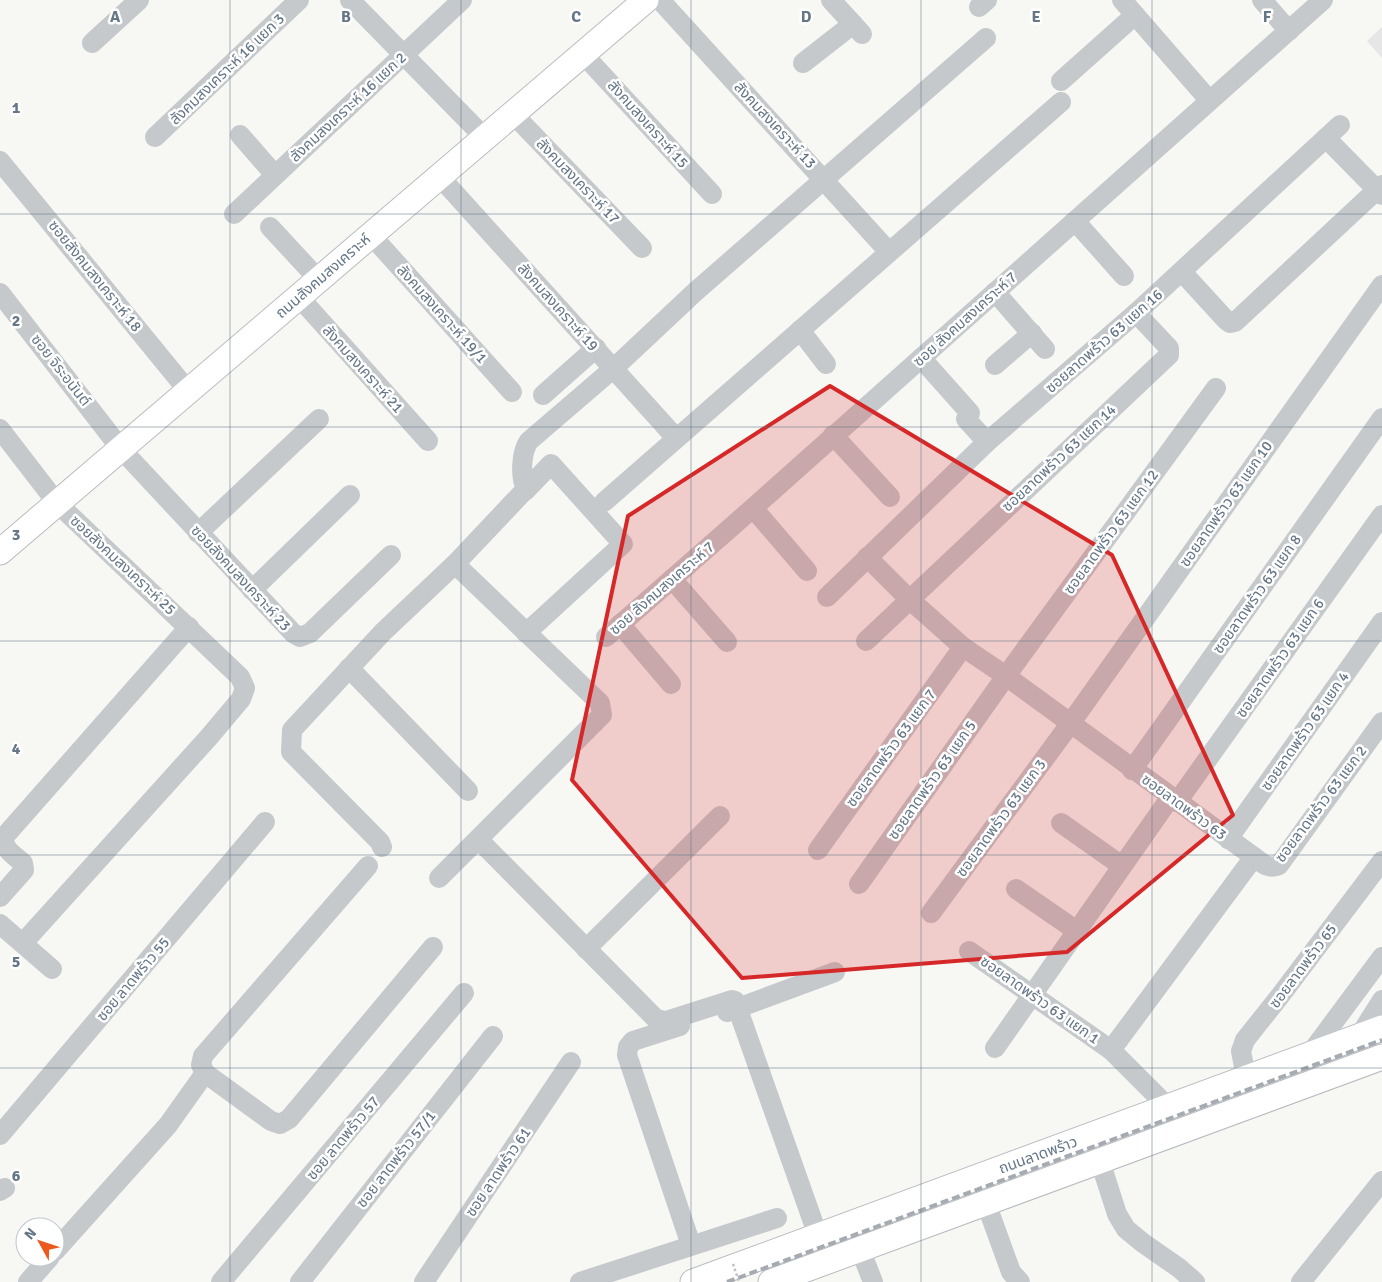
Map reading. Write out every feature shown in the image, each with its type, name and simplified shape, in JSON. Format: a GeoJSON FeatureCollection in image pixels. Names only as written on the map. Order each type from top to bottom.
{"type":"FeatureCollection","features":[{"type":"Feature","properties":{"kind":"main road","name":"ถนนสังคมสงเคราะห์"},"geometry":{"type":"LineString","coordinates":[[0,552],[646,0]]}},
{"type":"Feature","properties":{"kind":"main road","name":"ถนนลาดพร้าว"},"geometry":{"type":"LineString","coordinates":[[695,1282],[1374,1031]]}},
{"type":"Feature","properties":{"kind":"main road","name":"ถนนลาดพร้าว"},"geometry":{"type":"LineString","coordinates":[[771,1282],[1382,1057]]}},
{"type":"Feature","properties":{"kind":"street"},"geometry":{"type":"LineString","coordinates":[[92,44],[139,0]]}},
{"type":"Feature","properties":{"kind":"street","name":"สังคมสงเคราะห์ 16 แยก 3"},"geometry":{"type":"LineString","coordinates":[[155,137],[299,0]]}},
{"type":"Feature","properties":{"kind":"street"},"geometry":{"type":"LineString","coordinates":[[350,0],[485,138]]}},
{"type":"Feature","properties":{"kind":"street","name":"สังคมสงเคราะห์ 16 แยก 2"},"geometry":{"type":"LineString","coordinates":[[234,214],[462,0]]}},
{"type":"Feature","properties":{"kind":"street","name":"สังคมสงเคราะห์ 13"},"geometry":{"type":"LineString","coordinates":[[660,0],[889,252]]}},
{"type":"Feature","properties":{"kind":"street"},"geometry":{"type":"LineString","coordinates":[[803,63],[857,29],[831,0]]}},
{"type":"Feature","properties":{"kind":"street"},"geometry":{"type":"LineString","coordinates":[[1122,0],[1210,100]]}},
{"type":"Feature","properties":{"kind":"street"},"geometry":{"type":"LineString","coordinates":[[1262,0],[1289,31]]}},
{"type":"Feature","properties":{"kind":"street","name":"ซอย สังคมสงเคราะห์ 7"},"geometry":{"type":"LineString","coordinates":[[671,684],[613,630],[753,508],[1323,0]]}},
{"type":"Feature","properties":{"kind":"street"},"geometry":{"type":"LineString","coordinates":[[1061,80],[1135,15]]}},
{"type":"Feature","properties":{"kind":"street"},"geometry":{"type":"LineString","coordinates":[[524,491],[526,489],[522,473],[526,446],[529,441],[614,368],[695,292],[986,38]]}},
{"type":"Feature","properties":{"kind":"street","name":"สังคมสงเคราะห์ 15"},"geometry":{"type":"LineString","coordinates":[[583,54],[712,194]]}},
{"type":"Feature","properties":{"kind":"street"},"geometry":{"type":"LineString","coordinates":[[604,502],[1061,102]]}},
{"type":"Feature","properties":{"kind":"street","name":"สังคมสงเคราะห์ 17"},"geometry":{"type":"LineString","coordinates":[[513,114],[642,248]]}},
{"type":"Feature","properties":{"kind":"street","name":"ซอยลาดพร้าว 63 แยก 16"},"geometry":{"type":"LineString","coordinates":[[826,597],[987,442],[1182,272],[1333,132],[1380,190]]}},
{"type":"Feature","properties":{"kind":"street"},"geometry":{"type":"LineString","coordinates":[[240,136],[275,175]]}},
{"type":"Feature","properties":{"kind":"street","name":"ซอยสังคมสงเคราะห์ 18"},"geometry":{"type":"LineString","coordinates":[[0,161],[189,392]]}},
{"type":"Feature","properties":{"kind":"street","name":"สังคมสงเคราะห์ 19"},"geometry":{"type":"LineString","coordinates":[[440,177],[676,438]]}},
{"type":"Feature","properties":{"kind":"street"},"geometry":{"type":"LineString","coordinates":[[1182,272],[1226,320],[1230,323],[1235,322],[1380,190]]}},
{"type":"Feature","properties":{"kind":"street"},"geometry":{"type":"LineString","coordinates":[[1075,221],[1124,276]]}},
{"type":"Feature","properties":{"kind":"street"},"geometry":{"type":"LineString","coordinates":[[270,227],[319,280]]}},
{"type":"Feature","properties":{"kind":"street","name":"สังคมสงเคราะห์ 19/1"},"geometry":{"type":"LineString","coordinates":[[371,235],[512,392]]}},
{"type":"Feature","properties":{"kind":"street","name":"ซอยลาดพร้าว 63 แยก 10"},"geometry":{"type":"LineString","coordinates":[[1070,724],[1382,285]]}},
{"type":"Feature","properties":{"kind":"street"},"geometry":{"type":"LineString","coordinates":[[995,292],[1045,349]]}},
{"type":"Feature","properties":{"kind":"street","name":"ซอย จิระอนันต์"},"geometry":{"type":"LineString","coordinates":[[0,293],[121,449]]}},
{"type":"Feature","properties":{"kind":"street","name":"สังคมสงเคราะห์ 21"},"geometry":{"type":"LineString","coordinates":[[299,297],[428,441]]}},
{"type":"Feature","properties":{"kind":"street","name":"ซอยลาดพร้าว 63 แยก 14"},"geometry":{"type":"LineString","coordinates":[[866,641],[1169,355],[1169,348],[1136,313]]}},
{"type":"Feature","properties":{"kind":"street"},"geometry":{"type":"LineString","coordinates":[[800,330],[826,364]]}},
{"type":"Feature","properties":{"kind":"street"},"geometry":{"type":"LineString","coordinates":[[995,365],[1032,333]]}},
{"type":"Feature","properties":{"kind":"street"},"geometry":{"type":"LineString","coordinates":[[543,395],[596,348]]}},
{"type":"Feature","properties":{"kind":"street"},"geometry":{"type":"LineString","coordinates":[[921,358],[970,413],[966,419],[987,442]]}},
{"type":"Feature","properties":{"kind":"street","name":"ซอยลาดพร้าว 63 แยก 12"},"geometry":{"type":"LineString","coordinates":[[1006,676],[1216,388]]}},
{"type":"Feature","properties":{"kind":"street","name":"ซอยลาดพร้าว 63 แยก 8"},"geometry":{"type":"LineString","coordinates":[[1132,770],[1382,418]]}},
{"type":"Feature","properties":{"kind":"street"},"geometry":{"type":"LineString","coordinates":[[198,532],[319,419]]}},
{"type":"Feature","properties":{"kind":"street","name":"ซอยสังคมสงเคราะห์ 25"},"geometry":{"type":"LineString","coordinates":[[0,430],[57,503],[240,676],[245,688],[242,700],[209,738],[23,943]]}},
{"type":"Feature","properties":{"kind":"street"},"geometry":{"type":"LineString","coordinates":[[833,435],[890,497]]}},
{"type":"Feature","properties":{"kind":"street","name":"ซอยสังคมสงเคราะห์ 23"},"geometry":{"type":"LineString","coordinates":[[121,449],[252,590],[293,633],[300,637],[310,633],[391,555]]}},
{"type":"Feature","properties":{"kind":"street"},"geometry":{"type":"LineString","coordinates":[[382,847],[380,842],[291,752],[292,730],[402,613],[455,564],[551,464],[623,544],[526,633]]}},
{"type":"Feature","properties":{"kind":"street"},"geometry":{"type":"LineString","coordinates":[[252,590],[350,495]]}},
{"type":"Feature","properties":{"kind":"street"},"geometry":{"type":"LineString","coordinates":[[753,508],[807,571]]}},
{"type":"Feature","properties":{"kind":"street","name":"ซอยลาดพร้าว 63 แยก 6"},"geometry":{"type":"LineString","coordinates":[[995,1048],[1122,866],[1174,800],[1382,515]]}},
{"type":"Feature","properties":{"kind":"street","name":"ซอยลาดพร้าว 63"},"geometry":{"type":"LineString","coordinates":[[867,557],[909,600],[963,647],[1006,676],[1132,770],[1254,857]]}},
{"type":"Feature","properties":{"kind":"street"},"geometry":{"type":"LineString","coordinates":[[439,878],[602,715],[600,703],[455,564]]}},
{"type":"Feature","properties":{"kind":"street"},"geometry":{"type":"LineString","coordinates":[[672,579],[727,642]]}},
{"type":"Feature","properties":{"kind":"street","name":"ซอยลาดพร้าว 63 แยก 4"},"geometry":{"type":"LineString","coordinates":[[1228,839],[1382,622]]}},
{"type":"Feature","properties":{"kind":"street"},"geometry":{"type":"LineString","coordinates":[[0,897],[24,870],[23,863],[5,847],[3,842],[5,836],[189,627]]}},
{"type":"Feature","properties":{"kind":"street","name":"ซอยลาดพร้าว 63 แยก 7"},"geometry":{"type":"LineString","coordinates":[[818,850],[963,647]]}},
{"type":"Feature","properties":{"kind":"street"},"geometry":{"type":"LineString","coordinates":[[349,668],[468,792]]}},
{"type":"Feature","properties":{"kind":"street","name":"ซอยลาดพร้าว 63 แยก 5"},"geometry":{"type":"LineString","coordinates":[[858,884],[1006,676]]}},
{"type":"Feature","properties":{"kind":"street","name":"ซอยลาดพร้าว 63 แยก 2"},"geometry":{"type":"LineString","coordinates":[[1254,857],[1268,867],[1273,868],[1278,865],[1382,722]]}},
{"type":"Feature","properties":{"kind":"street","name":"ซอยลาดพร้าว 63 แยก 3"},"geometry":{"type":"LineString","coordinates":[[931,913],[1070,724]]}},
{"type":"Feature","properties":{"kind":"street"},"geometry":{"type":"LineString","coordinates":[[586,949],[720,816]]}},
{"type":"Feature","properties":{"kind":"street","name":"ซอย ลาดพร้าว 55"},"geometry":{"type":"LineString","coordinates":[[0,1135],[265,822]]}},
{"type":"Feature","properties":{"kind":"street"},"geometry":{"type":"LineString","coordinates":[[1060,823],[1122,866]]}},
{"type":"Feature","properties":{"kind":"street"},"geometry":{"type":"LineString","coordinates":[[479,840],[656,1019],[666,1021],[732,1000],[735,1001],[818,1236]]}},
{"type":"Feature","properties":{"kind":"street"},"geometry":{"type":"LineString","coordinates":[[1168,1106],[1111,1050],[1254,857]]}},
{"type":"Feature","properties":{"kind":"street","name":"ซอยลาดพร้าว 65"},"geometry":{"type":"LineString","coordinates":[[1246,1077],[1241,1051],[1245,1040],[1382,861]]}},
{"type":"Feature","properties":{"kind":"street"},"geometry":{"type":"LineString","coordinates":[[368,866],[203,1056],[202,1065],[204,1073],[271,1121],[280,1124],[289,1119],[433,947]]}},
{"type":"Feature","properties":{"kind":"street"},"geometry":{"type":"LineString","coordinates":[[1016,889],[1077,931]]}},
{"type":"Feature","properties":{"kind":"street"},"geometry":{"type":"LineString","coordinates":[[3,931],[23,943],[52,968]]}},
{"type":"Feature","properties":{"kind":"street","name":"ซอยลาดพร้าว 63 แยก 1"},"geometry":{"type":"LineString","coordinates":[[969,951],[1111,1050]]}},
{"type":"Feature","properties":{"kind":"street"},"geometry":{"type":"LineString","coordinates":[[1310,1054],[1382,957]]}},
{"type":"Feature","properties":{"kind":"street"},"geometry":{"type":"LineString","coordinates":[[691,1245],[627,1055],[628,1047],[633,1041],[739,1008],[835,972]]}},
{"type":"Feature","properties":{"kind":"street","name":"ซอย ลาดพร้าว 57"},"geometry":{"type":"LineString","coordinates":[[221,1282],[464,993]]}},
{"type":"Feature","properties":{"kind":"street"},"geometry":{"type":"LineString","coordinates":[[1374,1031],[1365,1027],[1382,1000]]}},
{"type":"Feature","properties":{"kind":"street","name":"ซอย ลาดพร้าว 57/1"},"geometry":{"type":"LineString","coordinates":[[300,1282],[493,1036]]}},
{"type":"Feature","properties":{"kind":"street","name":"ซอย ลาดพร้าว 61"},"geometry":{"type":"LineString","coordinates":[[424,1282],[571,1062]]}},
{"type":"Feature","properties":{"kind":"street"},"geometry":{"type":"LineString","coordinates":[[65,1240],[168,1125],[204,1073]]}},
{"type":"Feature","properties":{"kind":"street"},"geometry":{"type":"LineString","coordinates":[[1100,1161],[1117,1214],[1126,1229],[1143,1243],[1174,1275],[1196,1282]]}},
{"type":"Feature","properties":{"kind":"street"},"geometry":{"type":"LineString","coordinates":[[1301,1282],[1382,1181]]}},
{"type":"Feature","properties":{"kind":"street"},"geometry":{"type":"LineString","coordinates":[[986,1203],[1011,1272],[1020,1282]]}},
{"type":"Feature","properties":{"kind":"street"},"geometry":{"type":"LineString","coordinates":[[580,1282],[777,1218]]}},
{"type":"Feature","properties":{"kind":"street"},"geometry":{"type":"LineString","coordinates":[[860,1249],[873,1282]]}},
{"type":"Feature","properties":{"kind":"street"},"geometry":{"type":"LineString","coordinates":[[28,1282],[41,1267]]}},
{"type":"Feature","properties":{"kind":"path"},"geometry":{"type":"LineString","coordinates":[[733,1264],[739,1282]]}},
{"type":"Feature","properties":{"kind":"highlighted area"},"geometry":{"type":"Polygon","coordinates":[[[830,386],[1112,555],[1233,815],[1067,952],[742,978],[572,780],[628,516],[830,386]]]}},
{"type":"Feature","properties":{"kind":"shaded area"},"geometry":{"type":"Polygon","coordinates":[[[1382,27],[1382,58],[1367,41],[1382,27]]]}},
{"type":"Feature","properties":{"kind":"railway"},"geometry":{"type":"LineString","coordinates":[[727,1282],[1382,1040]]}}]}
